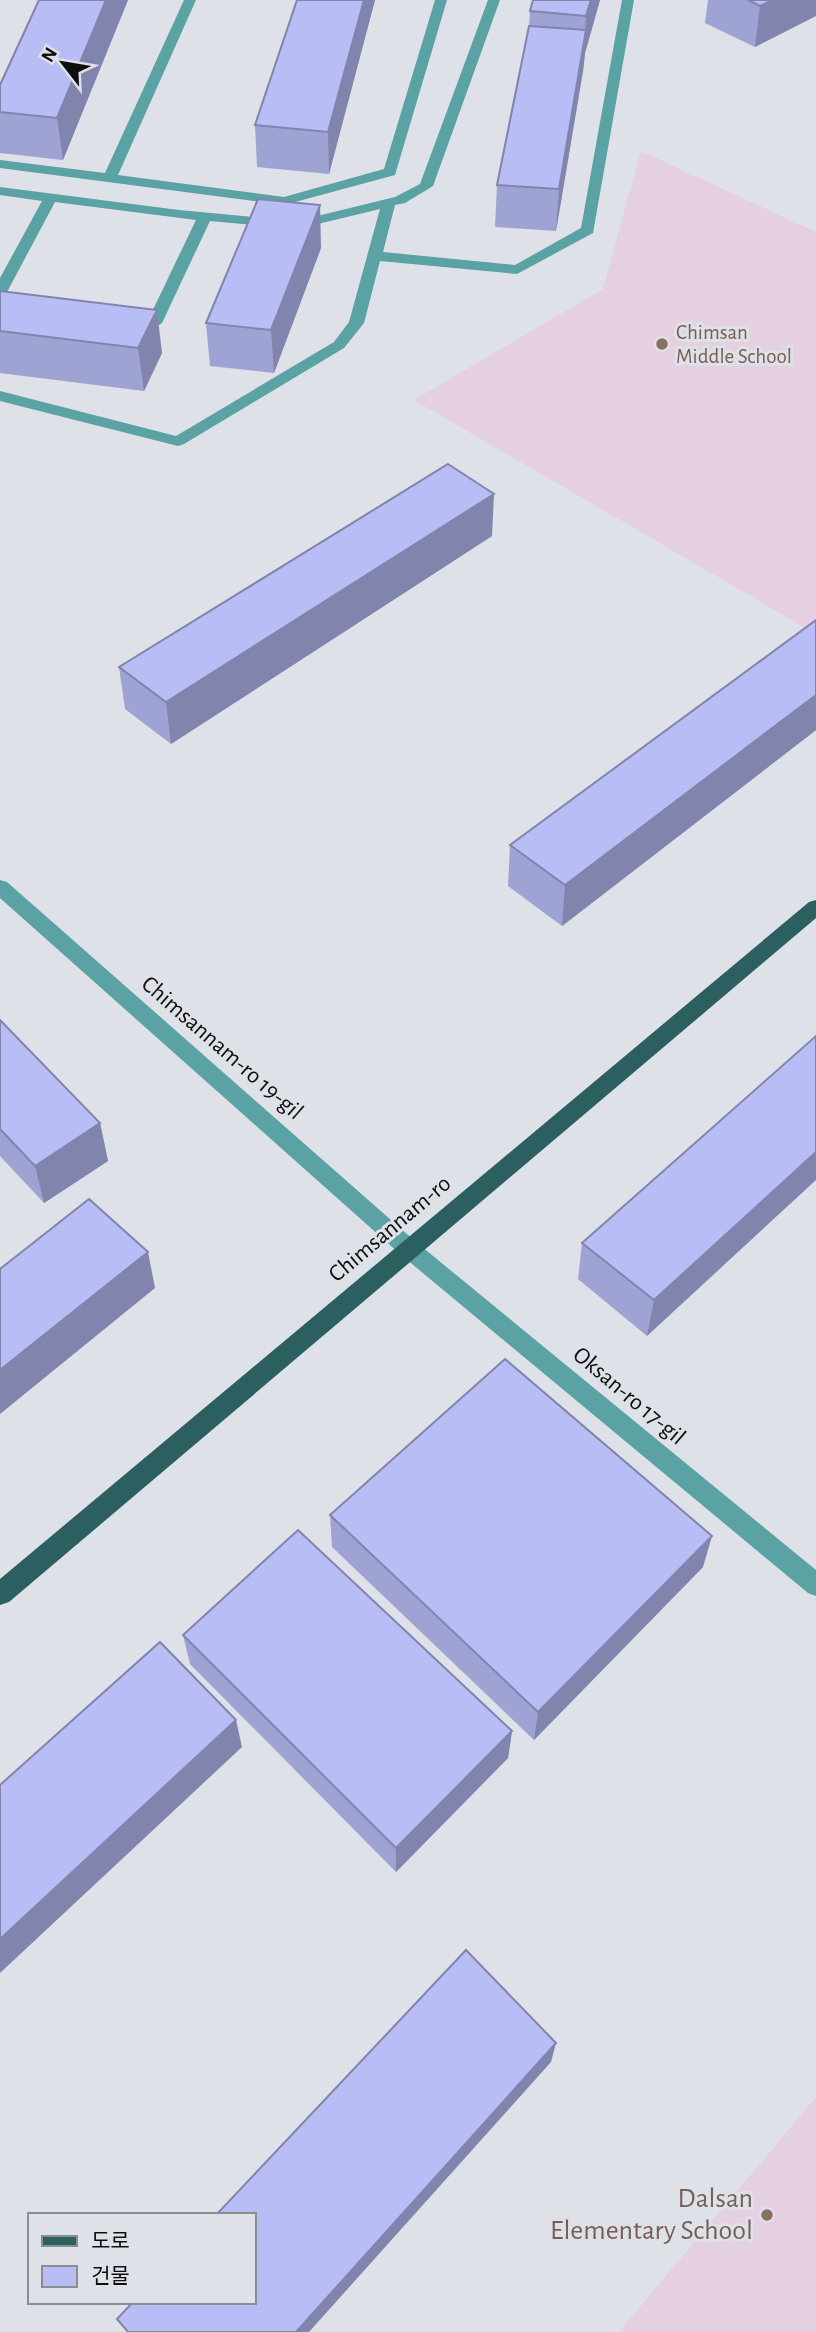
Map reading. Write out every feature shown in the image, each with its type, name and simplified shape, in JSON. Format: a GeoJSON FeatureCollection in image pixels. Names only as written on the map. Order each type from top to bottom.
{"type":"FeatureCollection","features":[{"type":"Feature","properties":{"kind":"main road","name":"Chimsannam-ro"},"geometry":{"type":"LineString","coordinates":[[0,1594],[816,907]]}},
{"type":"Feature","properties":{"kind":"street"},"geometry":{"type":"LineString","coordinates":[[110,178],[190,0]]}},
{"type":"Feature","properties":{"kind":"street"},"geometry":{"type":"LineString","coordinates":[[0,164],[285,201],[390,172],[441,0]]}},
{"type":"Feature","properties":{"kind":"street"},"geometry":{"type":"LineString","coordinates":[[0,191],[298,225],[400,200],[426,186],[494,0]]}},
{"type":"Feature","properties":{"kind":"street"},"geometry":{"type":"LineString","coordinates":[[374,256],[517,270],[588,230],[628,0]]}},
{"type":"Feature","properties":{"kind":"street"},"geometry":{"type":"LineString","coordinates":[[0,292],[50,198]]}},
{"type":"Feature","properties":{"kind":"street"},"geometry":{"type":"LineString","coordinates":[[0,396],[178,441],[339,345],[356,323],[390,202]]}},
{"type":"Feature","properties":{"kind":"street"},"geometry":{"type":"LineString","coordinates":[[116,319],[154,323],[205,216]]}},
{"type":"Feature","properties":{"kind":"street","name":"Chimsannam-ro 19-gil"},"geometry":{"type":"LineString","coordinates":[[0,887],[408,1248]]}},
{"type":"Feature","properties":{"kind":"street","name":"Oksan-ro 17-gil"},"geometry":{"type":"LineString","coordinates":[[408,1248],[816,1585]]}},
{"type":"Feature","properties":{"kind":"shaded area","name":"Chimsan Middle School"},"geometry":{"type":"Polygon","coordinates":[[[641,151],[816,232],[816,634],[414,400],[603,289],[641,151]]]}},
{"type":"Feature","properties":{"kind":"shaded area","name":"Dalsan Elementary School"},"geometry":{"type":"Polygon","coordinates":[[[816,2097],[816,2332],[619,2332],[816,2097]]]}},
{"type":"Feature","properties":{"kind":"building"},"geometry":{"type":"Polygon","coordinates":[[[39,0],[106,0],[57,118],[0,112],[0,85],[39,0]]]}},
{"type":"Feature","properties":{"kind":"building"},"geometry":{"type":"Polygon","coordinates":[[[297,0],[364,0],[328,132],[255,125],[297,0]]]}},
{"type":"Feature","properties":{"kind":"building"},"geometry":{"type":"Polygon","coordinates":[[[533,0],[591,0],[586,16],[530,11],[533,0]]]}},
{"type":"Feature","properties":{"kind":"building"},"geometry":{"type":"Polygon","coordinates":[[[748,0],[772,0],[760,6],[748,0]]]}},
{"type":"Feature","properties":{"kind":"building"},"geometry":{"type":"Polygon","coordinates":[[[529,26],[586,30],[559,189],[497,185],[529,26]]]}},
{"type":"Feature","properties":{"kind":"building"},"geometry":{"type":"Polygon","coordinates":[[[258,199],[320,205],[271,330],[206,323],[258,199]]]}},
{"type":"Feature","properties":{"kind":"building"},"geometry":{"type":"Polygon","coordinates":[[[0,291],[157,310],[138,348],[0,331],[0,291]]]}},
{"type":"Feature","properties":{"kind":"building"},"geometry":{"type":"Polygon","coordinates":[[[448,464],[494,494],[166,702],[119,667],[448,464]]]}},
{"type":"Feature","properties":{"kind":"building"},"geometry":{"type":"Polygon","coordinates":[[[816,620],[816,695],[565,885],[510,845],[816,620]]]}},
{"type":"Feature","properties":{"kind":"building"},"geometry":{"type":"Polygon","coordinates":[[[0,1020],[100,1123],[35,1166],[0,1129],[0,1020]]]}},
{"type":"Feature","properties":{"kind":"building"},"geometry":{"type":"Polygon","coordinates":[[[816,1036],[816,1152],[654,1300],[582,1243],[816,1036]]]}},
{"type":"Feature","properties":{"kind":"building"},"geometry":{"type":"Polygon","coordinates":[[[89,1199],[148,1252],[0,1370],[0,1269],[89,1199]]]}},
{"type":"Feature","properties":{"kind":"building"},"geometry":{"type":"Polygon","coordinates":[[[505,1359],[712,1536],[538,1712],[330,1515],[505,1359]]]}},
{"type":"Feature","properties":{"kind":"building"},"geometry":{"type":"Polygon","coordinates":[[[298,1530],[512,1731],[396,1848],[183,1635],[298,1530]]]}},
{"type":"Feature","properties":{"kind":"building"},"geometry":{"type":"Polygon","coordinates":[[[160,1642],[236,1720],[0,1939],[0,1785],[160,1642]]]}},
{"type":"Feature","properties":{"kind":"building"},"geometry":{"type":"Polygon","coordinates":[[[466,1950],[556,2043],[296,2332],[128,2332],[117,2319],[131,2304],[256,2304],[256,2213],[218,2213],[466,1950]]]}},
{"type":"Feature","properties":{"kind":"place","name":"Chimsan Middle School"},"geometry":{"type":"Point","coordinates":[662,344]}},
{"type":"Feature","properties":{"kind":"place","name":"Dalsan Elementary School"},"geometry":{"type":"Point","coordinates":[767,2215]}}]}
